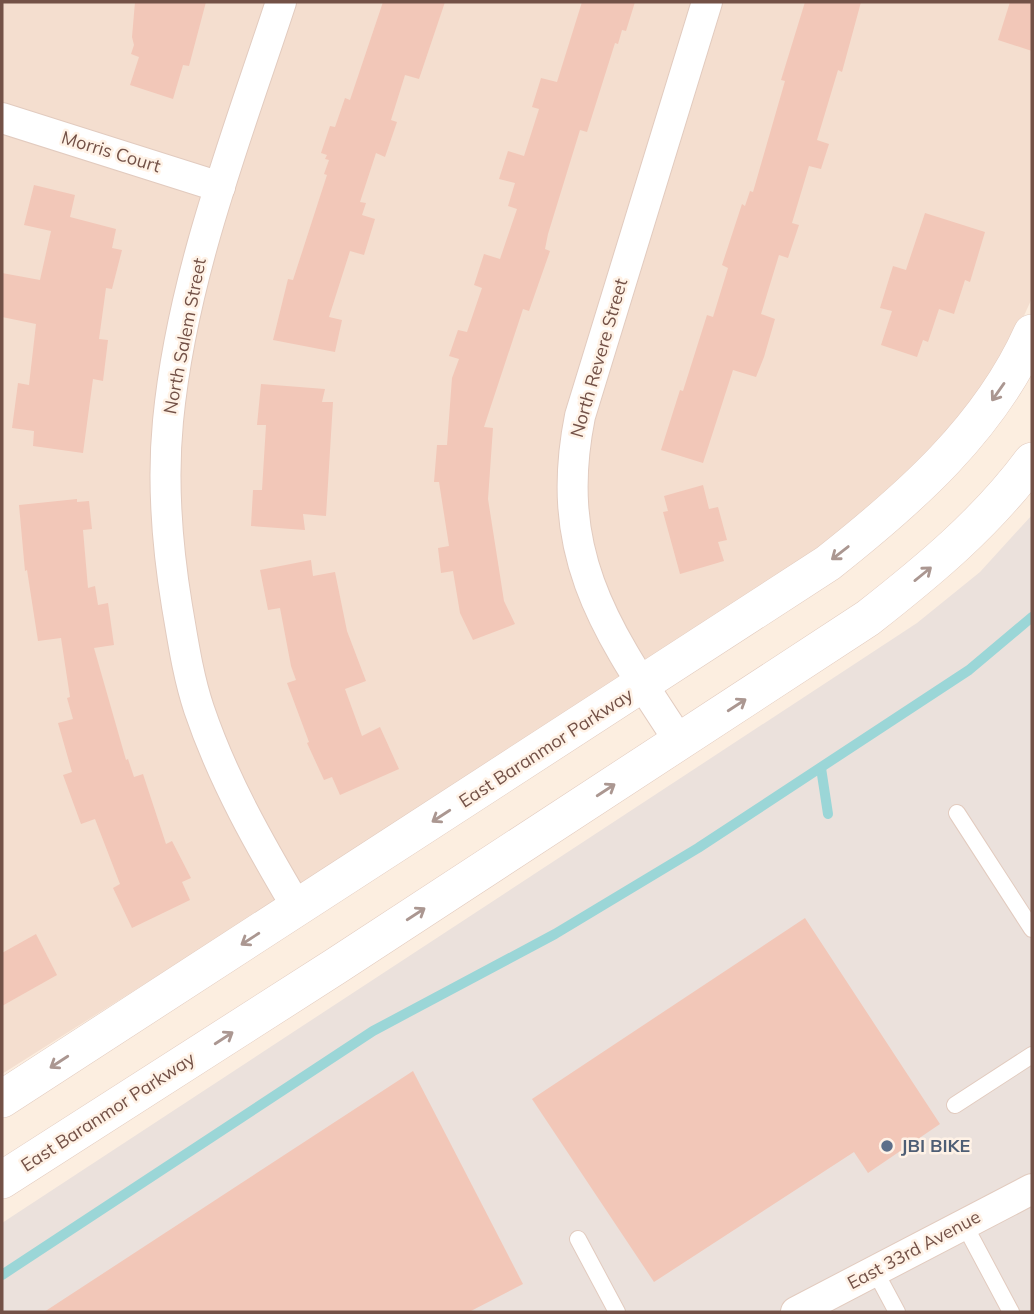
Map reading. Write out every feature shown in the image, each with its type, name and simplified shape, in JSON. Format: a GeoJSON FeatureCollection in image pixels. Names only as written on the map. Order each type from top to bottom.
{"type":"FeatureCollection","features":[{"type":"Feature","properties":{"kind":"street","name":"North Salem Street"},"geometry":{"type":"LineString","coordinates":[[281,2],[220,187],[186,308],[168,422],[165,479],[172,573],[186,659],[200,709],[221,764],[263,850],[298,909]]}},
{"type":"Feature","properties":{"kind":"street","name":"North Revere Street"},"geometry":{"type":"LineString","coordinates":[[680,742],[608,630],[578,549],[571,489],[574,445],[580,416],[707,2]]}},
{"type":"Feature","properties":{"kind":"street","name":"Morris Court"},"geometry":{"type":"LineString","coordinates":[[2,118],[220,187]]}},
{"type":"Feature","properties":{"kind":"street","name":"East Baranmor Parkway"},"geometry":{"type":"LineString","coordinates":[[2,1099],[828,563],[929,478],[964,438],[1002,386],[1032,333]]}},
{"type":"Feature","properties":{"kind":"street","name":"East Baranmor Parkway"},"geometry":{"type":"LineString","coordinates":[[2,1180],[868,618],[929,570],[977,526],[1032,461]]}},
{"type":"Feature","properties":{"kind":"street","name":"East 33rd Avenue"},"geometry":{"type":"LineString","coordinates":[[796,1312],[1032,1189]]}},
{"type":"Feature","properties":{"kind":"lane"},"geometry":{"type":"LineString","coordinates":[[957,813],[1032,929]]}},
{"type":"Feature","properties":{"kind":"lane"},"geometry":{"type":"LineString","coordinates":[[955,1105],[1032,1055]]}},
{"type":"Feature","properties":{"kind":"lane"},"geometry":{"type":"LineString","coordinates":[[964,1224],[1011,1312]]}},
{"type":"Feature","properties":{"kind":"lane"},"geometry":{"type":"LineString","coordinates":[[578,1239],[617,1312]]}},
{"type":"Feature","properties":{"kind":"lane"},"geometry":{"type":"LineString","coordinates":[[875,1271],[897,1312]]}},
{"type":"Feature","properties":{"kind":"shaded area"},"geometry":{"type":"Polygon","coordinates":[[[2,2],[1032,2],[1032,298],[1018,329],[987,383],[949,432],[881,503],[727,616],[2,1074],[2,2]]]}},
{"type":"Feature","properties":{"kind":"shaded area"},"geometry":{"type":"Polygon","coordinates":[[[1032,515],[1032,1312],[2,1312],[2,1223],[917,623],[980,572],[1032,515]]]}},
{"type":"Feature","properties":{"kind":"building"},"geometry":{"type":"Polygon","coordinates":[[[135,2],[206,2],[189,66],[183,65],[173,99],[130,85],[139,57],[131,54],[134,45],[132,37],[135,2]]]}},
{"type":"Feature","properties":{"kind":"building"},"geometry":{"type":"Polygon","coordinates":[[[383,2],[445,2],[419,79],[405,75],[391,120],[397,122],[385,157],[376,153],[360,202],[366,203],[362,215],[375,219],[364,255],[350,251],[329,317],[342,320],[335,352],[273,340],[288,279],[293,280],[327,175],[324,174],[329,160],[325,159],[327,155],[321,153],[330,126],[335,127],[345,98],[350,100],[383,2]]]}},
{"type":"Feature","properties":{"kind":"building"},"geometry":{"type":"Polygon","coordinates":[[[582,2],[635,2],[626,31],[622,30],[618,44],[615,43],[587,132],[580,130],[548,234],[545,249],[550,251],[529,311],[523,309],[484,427],[493,428],[488,499],[504,601],[515,624],[473,640],[460,613],[453,571],[441,573],[438,548],[449,546],[439,482],[434,482],[437,445],[447,445],[452,378],[459,359],[449,356],[458,330],[467,332],[482,288],[474,285],[484,254],[500,259],[517,209],[508,206],[515,183],[499,179],[508,151],[524,156],[539,109],[532,107],[541,78],[557,82],[582,2]]]}},
{"type":"Feature","properties":{"kind":"building"},"geometry":{"type":"Polygon","coordinates":[[[805,2],[861,2],[842,72],[838,70],[817,140],[829,144],[821,169],[809,166],[792,223],[799,225],[788,258],[779,255],[761,314],[775,319],[764,357],[756,377],[733,370],[703,463],[661,450],[707,315],[713,317],[728,268],[722,265],[742,204],[745,206],[750,191],[753,192],[785,81],[781,80],[805,2]]]}},
{"type":"Feature","properties":{"kind":"building"},"geometry":{"type":"Polygon","coordinates":[[[1010,2],[1032,2],[1032,51],[998,40],[1010,2]]]}},
{"type":"Feature","properties":{"kind":"building"},"geometry":{"type":"Polygon","coordinates":[[[34,185],[75,195],[70,217],[116,229],[112,248],[122,250],[112,289],[106,288],[99,339],[108,340],[103,381],[93,379],[83,453],[33,446],[34,431],[12,428],[18,383],[29,385],[36,324],[2,317],[2,273],[40,280],[51,231],[24,225],[34,185]]]}},
{"type":"Feature","properties":{"kind":"building"},"geometry":{"type":"Polygon","coordinates":[[[925,213],[985,232],[970,282],[965,280],[954,314],[939,309],[928,342],[923,340],[917,357],[881,345],[892,311],[880,308],[893,266],[906,270],[925,213]]]}},
{"type":"Feature","properties":{"kind":"building"},"geometry":{"type":"Polygon","coordinates":[[[261,384],[325,389],[322,402],[333,402],[326,516],[303,514],[305,530],[251,526],[253,490],[262,490],[266,425],[257,425],[261,384]]]}},
{"type":"Feature","properties":{"kind":"building"},"geometry":{"type":"Polygon","coordinates":[[[703,485],[709,509],[718,507],[727,540],[718,542],[724,561],[680,574],[663,512],[668,511],[664,496],[703,485]]]}},
{"type":"Feature","properties":{"kind":"building"},"geometry":{"type":"Polygon","coordinates":[[[77,499],[77,502],[89,501],[92,529],[83,530],[88,588],[95,586],[98,605],[108,603],[114,645],[94,648],[126,760],[128,759],[134,777],[143,774],[166,844],[172,841],[191,878],[182,882],[190,900],[132,928],[113,888],[120,884],[95,819],[81,824],[63,775],[72,772],[58,723],[73,719],[67,698],[70,697],[61,638],[38,641],[27,570],[25,571],[19,505],[77,499]]]}},
{"type":"Feature","properties":{"kind":"building"},"geometry":{"type":"Polygon","coordinates":[[[311,560],[313,576],[335,572],[347,631],[366,681],[345,689],[362,736],[380,727],[399,769],[340,795],[332,777],[324,780],[307,743],[309,742],[287,683],[296,680],[280,608],[268,610],[260,570],[311,560]]]}},
{"type":"Feature","properties":{"kind":"building"},"geometry":{"type":"Polygon","coordinates":[[[805,918],[940,1124],[868,1173],[854,1152],[654,1282],[532,1099],[805,918]]]}},
{"type":"Feature","properties":{"kind":"building"},"geometry":{"type":"Polygon","coordinates":[[[36,934],[57,975],[2,1006],[2,953],[36,934]]]}},
{"type":"Feature","properties":{"kind":"building"},"geometry":{"type":"Polygon","coordinates":[[[413,1071],[523,1284],[469,1312],[44,1312],[413,1071]]]}},
{"type":"Feature","properties":{"kind":"waterway"},"geometry":{"type":"LineString","coordinates":[[2,1275],[373,1031],[555,934],[698,848],[969,670],[1032,617]]}},
{"type":"Feature","properties":{"kind":"waterway"},"geometry":{"type":"LineString","coordinates":[[821,768],[828,814]]}},
{"type":"Feature","properties":{"kind":"place","name":"JBI BIKE"},"geometry":{"type":"Point","coordinates":[887,1146]}}]}
